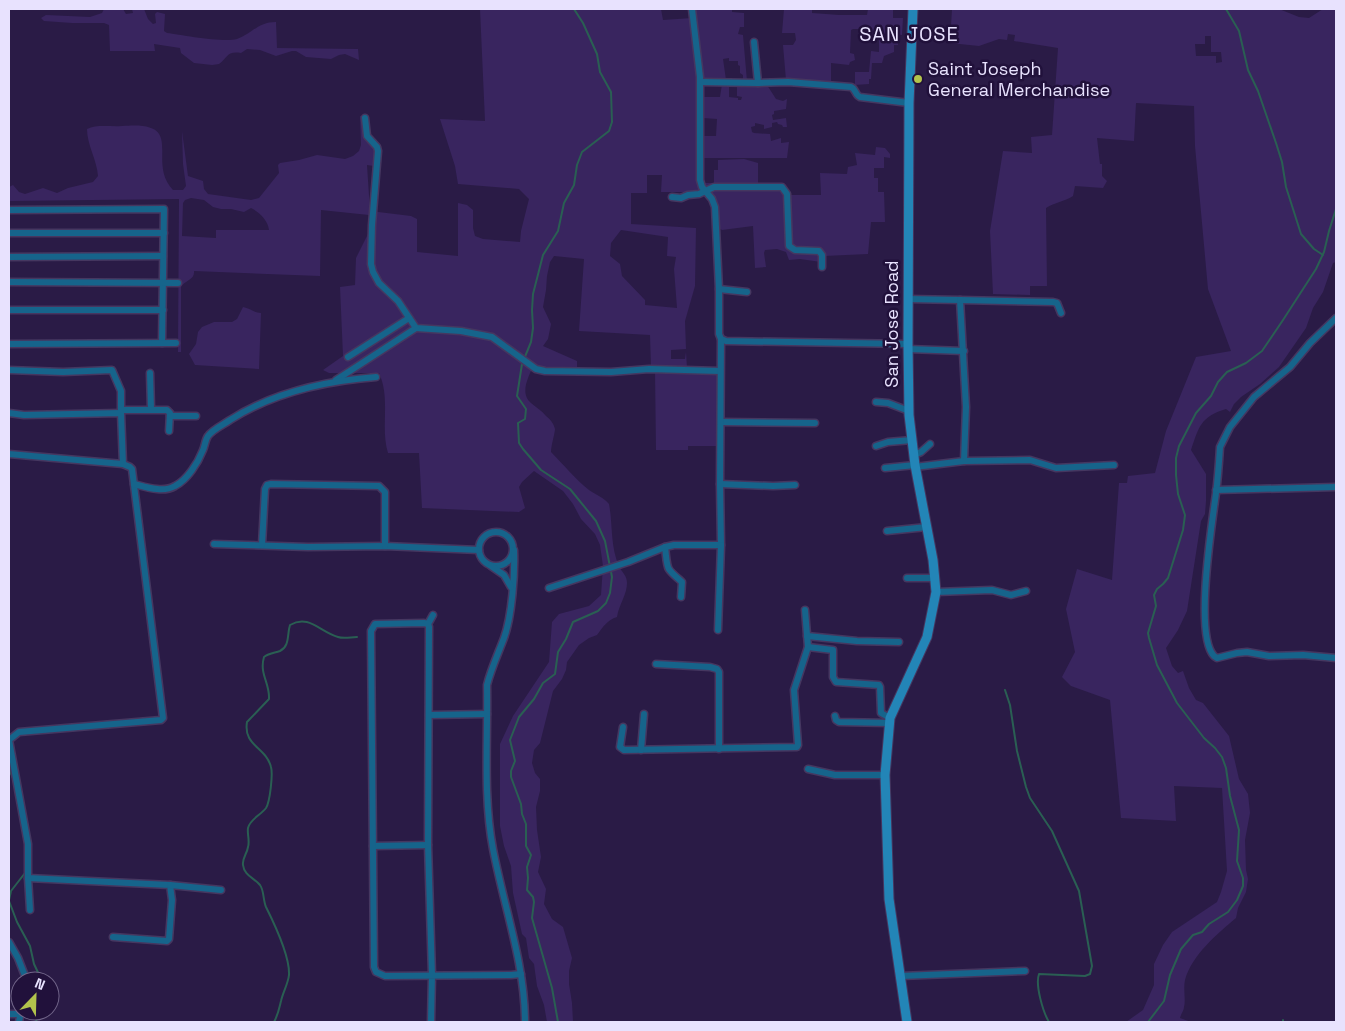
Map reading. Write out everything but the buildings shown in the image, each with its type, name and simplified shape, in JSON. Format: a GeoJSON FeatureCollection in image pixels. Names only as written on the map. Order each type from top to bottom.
{"type":"FeatureCollection","features":[{"type":"Feature","properties":{"kind":"street"},"geometry":{"type":"LineString","coordinates":[[692,9],[700,82],[700,178],[705,191],[712,199],[715,207],[719,289],[722,545],[718,630]]}},
{"type":"Feature","properties":{"kind":"street","name":"San Jose Road"},"geometry":{"type":"LineString","coordinates":[[907,1022],[889,899],[885,775],[890,721],[927,637],[936,592],[927,527],[915,466],[909,411],[909,103],[913,9]]}},
{"type":"Feature","properties":{"kind":"street"},"geometry":{"type":"LineString","coordinates":[[754,42],[758,83]]}},
{"type":"Feature","properties":{"kind":"street"},"geometry":{"type":"LineString","coordinates":[[700,82],[791,82],[851,87],[860,97],[909,103]]}},
{"type":"Feature","properties":{"kind":"street"},"geometry":{"type":"LineString","coordinates":[[365,118],[368,136],[378,151],[371,264],[379,283],[398,301],[416,328]]}},
{"type":"Feature","properties":{"kind":"street"},"geometry":{"type":"LineString","coordinates":[[672,197],[681,198],[712,187],[784,188],[787,194],[789,246],[795,250],[819,251],[822,254],[822,266]]}},
{"type":"Feature","properties":{"kind":"street"},"geometry":{"type":"LineString","coordinates":[[9,210],[164,209],[162,343]]}},
{"type":"Feature","properties":{"kind":"street"},"geometry":{"type":"LineString","coordinates":[[9,233],[164,233]]}},
{"type":"Feature","properties":{"kind":"street"},"geometry":{"type":"LineString","coordinates":[[9,257],[163,256]]}},
{"type":"Feature","properties":{"kind":"street"},"geometry":{"type":"LineString","coordinates":[[9,282],[178,283]]}},
{"type":"Feature","properties":{"kind":"street"},"geometry":{"type":"LineString","coordinates":[[719,289],[747,292]]}},
{"type":"Feature","properties":{"kind":"street"},"geometry":{"type":"LineString","coordinates":[[908,299],[1053,302],[1056,303],[1060,313]]}},
{"type":"Feature","properties":{"kind":"street"},"geometry":{"type":"LineString","coordinates":[[960,300],[966,407],[964,461]]}},
{"type":"Feature","properties":{"kind":"street"},"geometry":{"type":"LineString","coordinates":[[9,310],[163,310]]}},
{"type":"Feature","properties":{"kind":"street"},"geometry":{"type":"LineString","coordinates":[[348,357],[409,318]]}},
{"type":"Feature","properties":{"kind":"street"},"geometry":{"type":"LineString","coordinates":[[1336,318],[1310,343],[1290,367],[1254,397],[1230,427],[1220,447],[1204,587],[1206,636],[1211,654],[1217,658],[1247,652],[1269,656],[1303,655],[1336,658]]}},
{"type":"Feature","properties":{"kind":"street"},"geometry":{"type":"LineString","coordinates":[[333,382],[416,328],[461,331],[492,337],[532,366],[545,371],[576,372],[650,369],[720,371]]}},
{"type":"Feature","properties":{"kind":"street"},"geometry":{"type":"LineString","coordinates":[[721,339],[726,341],[908,346],[964,351]]}},
{"type":"Feature","properties":{"kind":"street"},"geometry":{"type":"LineString","coordinates":[[9,344],[176,343]]}},
{"type":"Feature","properties":{"kind":"street"},"geometry":{"type":"LineString","coordinates":[[9,370],[64,372],[112,370],[121,391],[124,464]]}},
{"type":"Feature","properties":{"kind":"street"},"geometry":{"type":"LineString","coordinates":[[150,373],[151,409]]}},
{"type":"Feature","properties":{"kind":"street"},"geometry":{"type":"LineString","coordinates":[[134,484],[155,488],[173,488],[187,477],[203,451],[208,435],[249,408],[296,390],[333,382],[376,377]]}},
{"type":"Feature","properties":{"kind":"street"},"geometry":{"type":"LineString","coordinates":[[876,402],[888,403],[909,411]]}},
{"type":"Feature","properties":{"kind":"street"},"geometry":{"type":"LineString","coordinates":[[9,413],[167,410],[170,416],[169,431]]}},
{"type":"Feature","properties":{"kind":"street"},"geometry":{"type":"LineString","coordinates":[[170,416],[196,416]]}},
{"type":"Feature","properties":{"kind":"street"},"geometry":{"type":"LineString","coordinates":[[721,422],[815,423]]}},
{"type":"Feature","properties":{"kind":"street"},"geometry":{"type":"LineString","coordinates":[[876,446],[888,442],[912,440]]}},
{"type":"Feature","properties":{"kind":"street"},"geometry":{"type":"LineString","coordinates":[[914,455],[930,444]]}},
{"type":"Feature","properties":{"kind":"street"},"geometry":{"type":"LineString","coordinates":[[9,454],[124,464],[132,470],[163,718],[161,720],[19,732],[9,740],[28,844],[30,910]]}},
{"type":"Feature","properties":{"kind":"street"},"geometry":{"type":"LineString","coordinates":[[885,468],[964,461],[1030,460],[1056,468],[1114,464]]}},
{"type":"Feature","properties":{"kind":"street"},"geometry":{"type":"LineString","coordinates":[[262,545],[265,489],[267,485],[271,484],[379,486],[385,492],[385,546]]}},
{"type":"Feature","properties":{"kind":"street"},"geometry":{"type":"LineString","coordinates":[[720,484],[795,485]]}},
{"type":"Feature","properties":{"kind":"street"},"geometry":{"type":"LineString","coordinates":[[1216,490],[1336,487]]}},
{"type":"Feature","properties":{"kind":"street"},"geometry":{"type":"LineString","coordinates":[[887,531],[927,527]]}},
{"type":"Feature","properties":{"kind":"street"},"geometry":{"type":"LineString","coordinates":[[512,588],[504,575],[482,558],[479,550],[480,543],[487,535],[497,532],[507,536],[511,540],[514,550],[512,588],[508,622],[487,685],[489,816],[493,848],[521,974],[525,1022]]}},
{"type":"Feature","properties":{"kind":"street"},"geometry":{"type":"LineString","coordinates":[[214,544],[358,548],[385,546],[479,550]]}},
{"type":"Feature","properties":{"kind":"street"},"geometry":{"type":"LineString","coordinates":[[549,588],[628,562],[665,547],[722,545]]}},
{"type":"Feature","properties":{"kind":"street"},"geometry":{"type":"LineString","coordinates":[[665,547],[667,568],[670,573],[682,582],[681,597]]}},
{"type":"Feature","properties":{"kind":"street"},"geometry":{"type":"LineString","coordinates":[[489,565],[500,566],[505,564],[509,561],[514,550]]}},
{"type":"Feature","properties":{"kind":"street"},"geometry":{"type":"LineString","coordinates":[[907,578],[935,578]]}},
{"type":"Feature","properties":{"kind":"street"},"geometry":{"type":"LineString","coordinates":[[936,592],[992,590],[1012,596],[1026,591]]}},
{"type":"Feature","properties":{"kind":"street"},"geometry":{"type":"LineString","coordinates":[[623,727],[621,749],[796,747],[798,745],[794,690],[808,646],[804,610]]}},
{"type":"Feature","properties":{"kind":"street"},"geometry":{"type":"LineString","coordinates":[[431,1022],[432,975],[428,845],[428,624],[433,615]]}},
{"type":"Feature","properties":{"kind":"street"},"geometry":{"type":"LineString","coordinates":[[428,624],[380,623],[376,624],[371,631],[374,967],[376,972],[385,976],[521,974]]}},
{"type":"Feature","properties":{"kind":"street"},"geometry":{"type":"LineString","coordinates":[[807,636],[857,641],[899,642]]}},
{"type":"Feature","properties":{"kind":"street"},"geometry":{"type":"LineString","coordinates":[[808,646],[833,650],[833,677],[836,682],[879,685],[881,713],[890,721]]}},
{"type":"Feature","properties":{"kind":"street"},"geometry":{"type":"LineString","coordinates":[[656,664],[718,669],[719,749]]}},
{"type":"Feature","properties":{"kind":"street"},"geometry":{"type":"LineString","coordinates":[[429,715],[488,714]]}},
{"type":"Feature","properties":{"kind":"street"},"geometry":{"type":"LineString","coordinates":[[641,750],[644,714]]}},
{"type":"Feature","properties":{"kind":"street"},"geometry":{"type":"LineString","coordinates":[[834,716],[840,722],[890,721]]}},
{"type":"Feature","properties":{"kind":"street"},"geometry":{"type":"LineString","coordinates":[[808,769],[835,775],[885,775]]}},
{"type":"Feature","properties":{"kind":"street"},"geometry":{"type":"LineString","coordinates":[[373,846],[428,845]]}},
{"type":"Feature","properties":{"kind":"street"},"geometry":{"type":"LineString","coordinates":[[28,878],[170,885],[222,890]]}},
{"type":"Feature","properties":{"kind":"street"},"geometry":{"type":"LineString","coordinates":[[113,937],[168,941],[172,900],[170,885]]}},
{"type":"Feature","properties":{"kind":"street"},"geometry":{"type":"LineString","coordinates":[[9,942],[23,971]]}},
{"type":"Feature","properties":{"kind":"street"},"geometry":{"type":"LineString","coordinates":[[9,959],[18,958]]}},
{"type":"Feature","properties":{"kind":"street"},"geometry":{"type":"LineString","coordinates":[[901,976],[1025,971]]}},
{"type":"Feature","properties":{"kind":"shaded area"},"geometry":{"type":"Polygon","coordinates":[[[104,9],[123,9],[126,14],[133,13],[132,9],[144,9],[148,19],[153,24],[156,23],[155,14],[157,12],[165,14],[164,31],[167,33],[213,39],[237,39],[260,26],[276,22],[277,48],[358,49],[359,60],[345,54],[331,59],[306,57],[296,51],[276,56],[260,50],[247,49],[241,53],[230,54],[219,64],[194,63],[181,53],[180,48],[154,44],[155,51],[110,51],[109,25],[104,23],[44,21],[41,18],[46,15],[90,17],[102,13],[104,9]]]}},
{"type":"Feature","properties":{"kind":"shaded area"},"geometry":{"type":"Polygon","coordinates":[[[480,9],[661,9],[663,20],[692,18],[697,63],[701,191],[661,192],[662,175],[647,175],[647,193],[631,193],[631,224],[696,228],[695,286],[685,321],[686,349],[671,350],[671,359],[685,359],[686,352],[687,368],[651,367],[650,335],[579,331],[584,259],[554,256],[550,262],[543,307],[551,324],[548,339],[543,346],[577,361],[577,369],[545,369],[534,364],[525,389],[527,399],[554,425],[555,431],[551,452],[584,486],[609,504],[614,551],[619,566],[627,580],[626,592],[617,617],[608,622],[597,635],[579,645],[567,662],[562,679],[553,691],[540,743],[534,750],[532,763],[535,773],[540,779],[540,791],[536,807],[541,857],[538,872],[546,889],[544,904],[552,919],[563,927],[572,958],[569,984],[573,1022],[547,1022],[544,1005],[537,986],[534,964],[529,958],[526,938],[522,934],[513,893],[511,866],[500,826],[500,744],[513,716],[549,662],[552,622],[559,614],[589,606],[601,595],[603,566],[600,545],[595,534],[581,519],[563,491],[534,471],[519,487],[525,508],[519,512],[422,508],[419,453],[388,453],[385,433],[383,383],[379,373],[329,373],[323,370],[343,356],[340,287],[355,285],[356,258],[369,232],[369,215],[321,210],[320,276],[194,271],[193,276],[181,287],[181,352],[178,352],[179,199],[9,201],[9,187],[13,185],[19,192],[25,194],[43,188],[57,193],[68,188],[93,182],[98,176],[87,129],[99,126],[142,126],[154,129],[160,136],[163,167],[166,179],[173,190],[183,190],[186,186],[182,131],[188,176],[203,181],[204,189],[208,194],[251,200],[259,198],[279,173],[278,165],[280,163],[317,155],[345,159],[353,156],[359,151],[361,145],[360,116],[363,116],[367,138],[375,147],[374,166],[367,165],[370,211],[411,216],[417,219],[417,252],[458,256],[458,203],[467,205],[473,210],[475,236],[483,239],[520,242],[529,199],[519,189],[458,184],[455,166],[440,119],[485,121],[480,9]],[[191,198],[183,203],[182,236],[216,238],[216,230],[269,230],[263,217],[251,208],[244,212],[221,209],[213,207],[204,200],[191,198]],[[621,230],[611,243],[610,256],[620,264],[622,276],[645,300],[645,305],[677,308],[674,269],[676,257],[667,256],[668,237],[621,230]]]}},
{"type":"Feature","properties":{"kind":"shaded area"},"geometry":{"type":"Polygon","coordinates":[[[695,9],[732,9],[732,12],[744,13],[744,27],[740,27],[738,34],[743,35],[747,81],[743,81],[738,61],[729,61],[729,58],[723,59],[726,80],[703,79],[695,9]]]}},
{"type":"Feature","properties":{"kind":"shaded area"},"geometry":{"type":"Polygon","coordinates":[[[784,9],[812,9],[812,13],[839,15],[867,15],[868,9],[893,9],[893,18],[903,18],[902,35],[874,33],[874,36],[868,35],[868,31],[865,31],[865,29],[853,29],[851,30],[850,53],[854,54],[855,60],[850,62],[849,65],[831,63],[831,84],[786,80],[783,45],[793,45],[796,40],[795,33],[782,33],[784,9]]]}},
{"type":"Feature","properties":{"kind":"shaded area"},"geometry":{"type":"Polygon","coordinates":[[[952,9],[1279,9],[1299,17],[1309,18],[1323,9],[1336,9],[1336,262],[1333,263],[1323,292],[1313,308],[1306,328],[1279,367],[1260,384],[1241,397],[1234,404],[1230,412],[1226,409],[1206,419],[1199,429],[1191,450],[1206,474],[1205,514],[1201,521],[1187,611],[1178,630],[1166,648],[1172,666],[1178,673],[1183,671],[1196,700],[1203,703],[1229,736],[1239,779],[1248,794],[1250,813],[1245,840],[1248,879],[1246,892],[1238,908],[1236,918],[1206,946],[1188,971],[1184,983],[1184,1008],[1180,1018],[1191,1022],[1126,1022],[1143,1010],[1154,985],[1154,964],[1172,932],[1217,902],[1227,871],[1222,788],[1174,786],[1176,821],[1121,818],[1110,700],[1071,686],[1062,677],[1075,652],[1066,609],[1077,569],[1112,580],[1119,483],[1127,483],[1128,476],[1155,473],[1166,431],[1196,357],[1231,351],[1208,289],[1195,146],[1194,106],[1136,103],[1134,141],[1097,138],[1100,164],[1102,164],[1102,176],[1107,181],[1103,188],[1075,186],[1073,196],[1046,208],[1047,286],[1030,286],[1030,295],[993,294],[990,231],[1003,151],[1032,153],[1031,137],[1052,135],[1058,48],[1014,41],[1015,35],[1008,34],[1007,40],[999,39],[979,46],[950,43],[952,9]],[[1205,36],[1205,44],[1195,44],[1196,56],[1216,56],[1216,63],[1222,62],[1221,52],[1211,52],[1211,36],[1205,36]]]}},
{"type":"Feature","properties":{"kind":"shaded area"},"geometry":{"type":"Polygon","coordinates":[[[879,39],[898,40],[898,45],[894,45],[894,52],[884,56],[882,63],[872,63],[869,84],[855,85],[855,72],[869,72],[871,51],[879,52],[879,39]]]}},
{"type":"Feature","properties":{"kind":"shaded area"},"geometry":{"type":"Polygon","coordinates":[[[722,84],[729,84],[729,97],[738,98],[738,100],[741,100],[742,97],[737,96],[737,85],[767,85],[776,99],[783,101],[787,99],[786,109],[774,111],[772,115],[773,120],[786,118],[787,127],[783,127],[777,122],[772,123],[772,127],[764,129],[764,125],[755,123],[755,126],[751,127],[754,133],[770,134],[771,141],[781,138],[781,143],[789,142],[787,158],[702,158],[702,136],[716,136],[717,119],[703,118],[703,97],[720,97],[722,84]]]}},
{"type":"Feature","properties":{"kind":"shaded area"},"geometry":{"type":"Polygon","coordinates":[[[876,147],[885,148],[890,154],[890,158],[884,157],[884,168],[874,168],[874,178],[878,178],[878,192],[884,192],[885,222],[871,222],[868,254],[824,256],[791,245],[789,195],[821,195],[820,173],[847,174],[848,167],[857,165],[855,153],[875,155],[876,147]]]}},
{"type":"Feature","properties":{"kind":"shaded area"},"geometry":{"type":"Polygon","coordinates":[[[744,159],[758,163],[758,187],[706,188],[702,183],[714,183],[714,170],[718,170],[718,160],[744,159]]]}},
{"type":"Feature","properties":{"kind":"shaded area"},"geometry":{"type":"Polygon","coordinates":[[[779,188],[784,191],[787,246],[818,252],[821,262],[800,259],[789,260],[786,252],[777,249],[765,250],[766,267],[755,268],[753,226],[722,230],[719,228],[710,194],[711,189],[779,188]]]}},
{"type":"Feature","properties":{"kind":"shaded area"},"geometry":{"type":"Polygon","coordinates":[[[243,307],[261,313],[259,369],[195,365],[189,354],[196,344],[198,332],[202,327],[214,322],[232,322],[237,319],[243,307]]]}},
{"type":"Feature","properties":{"kind":"shaded area"},"geometry":{"type":"Polygon","coordinates":[[[655,371],[717,374],[717,446],[688,446],[688,450],[656,450],[655,371]]]}},
{"type":"Feature","properties":{"kind":"waterway"},"geometry":{"type":"LineString","coordinates":[[558,1022],[552,988],[532,918],[533,897],[527,890],[527,867],[531,855],[526,846],[526,824],[521,804],[511,777],[515,761],[510,740],[519,717],[534,699],[543,683],[555,674],[558,652],[573,622],[598,611],[606,603],[610,593],[612,577],[605,541],[596,521],[570,489],[541,470],[519,443],[518,423],[525,419],[526,409],[517,396],[522,364],[531,342],[533,294],[543,255],[558,231],[564,203],[574,185],[577,165],[582,152],[609,131],[612,122],[611,92],[600,72],[597,54],[583,23],[574,9]]}},
{"type":"Feature","properties":{"kind":"waterway"},"geometry":{"type":"LineString","coordinates":[[1226,9],[1239,31],[1248,70],[1258,91],[1282,162],[1286,187],[1301,234],[1314,249],[1323,255]]}},
{"type":"Feature","properties":{"kind":"waterway"},"geometry":{"type":"LineString","coordinates":[[1148,1022],[1164,1001],[1170,975],[1181,949],[1193,935],[1202,932],[1209,924],[1228,912],[1237,900],[1243,886],[1243,878],[1237,861],[1239,830],[1222,757],[1204,738],[1177,703],[1157,665],[1148,633],[1156,606],[1154,595],[1168,578],[1183,530],[1185,515],[1178,494],[1176,458],[1179,446],[1196,413],[1211,396],[1218,382],[1227,372],[1246,363],[1262,351],[1316,269],[1324,252],[1336,209]]}},
{"type":"Feature","properties":{"kind":"waterway"},"geometry":{"type":"LineString","coordinates":[[274,1022],[288,982],[289,968],[281,940],[265,904],[261,887],[245,871],[243,863],[249,845],[249,825],[266,808],[271,788],[272,771],[265,755],[248,736],[247,722],[269,699],[263,668],[264,657],[283,649],[287,643],[290,625],[297,622],[309,623],[338,637],[357,637]]}},
{"type":"Feature","properties":{"kind":"waterway"},"geometry":{"type":"LineString","coordinates":[[1005,690],[1010,705],[1017,751],[1030,798],[1052,831],[1079,891],[1092,966],[1090,974],[1085,976],[1039,974],[1040,998],[1049,1022]]}},
{"type":"Feature","properties":{"kind":"waterway"},"geometry":{"type":"LineString","coordinates":[[9,769],[13,778]]}},
{"type":"Feature","properties":{"kind":"waterway"},"geometry":{"type":"LineString","coordinates":[[9,900],[11,891],[25,873]]}},
{"type":"Feature","properties":{"kind":"waterway"},"geometry":{"type":"LineString","coordinates":[[9,901],[17,922],[30,946],[37,971]]}},
{"type":"Feature","properties":{"kind":"place","name":"Saint Joseph General Merchandise"},"geometry":{"type":"Point","coordinates":[918,79]}},
{"type":"Feature","properties":{"kind":"district","name":"SAN JOSE"},"geometry":{"type":"Point","coordinates":[909,34]}}]}
